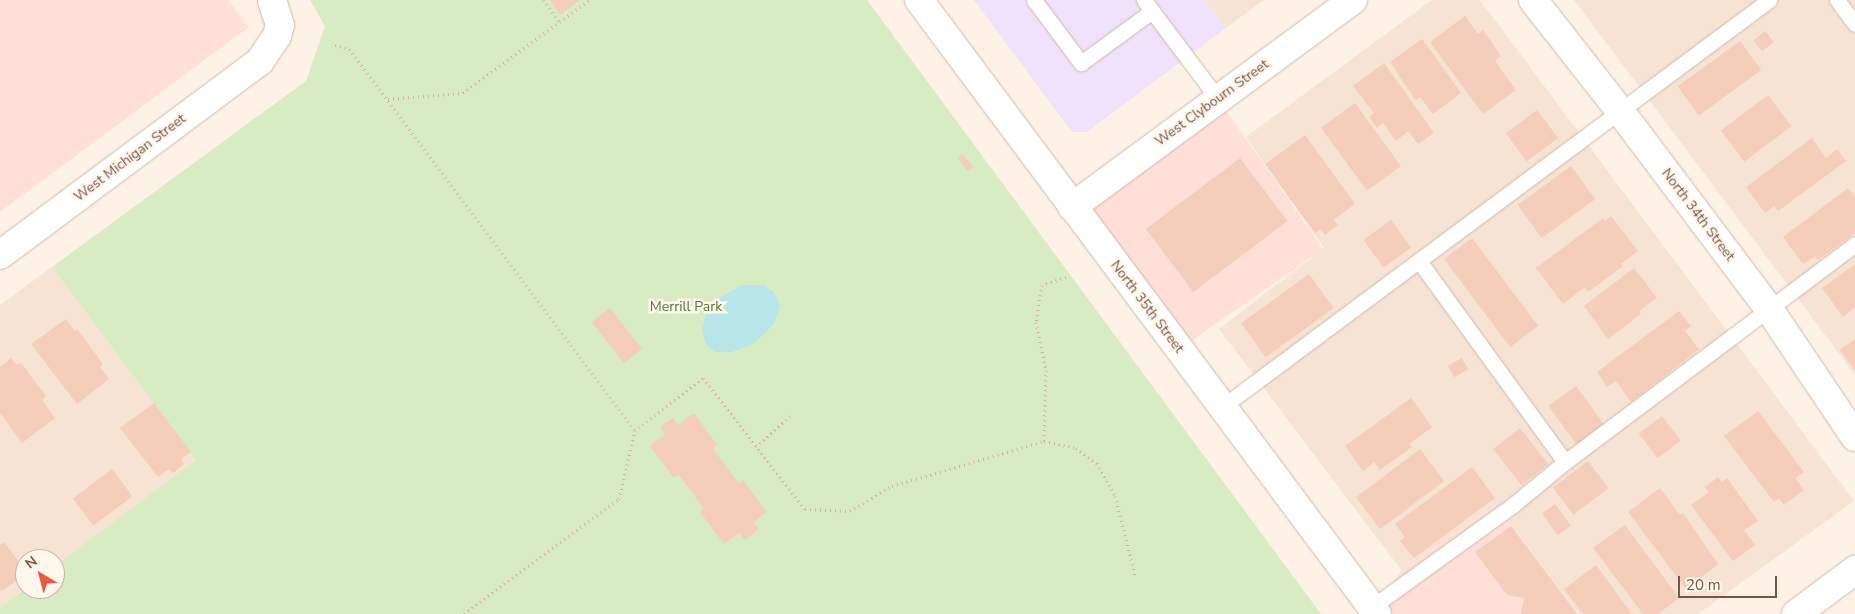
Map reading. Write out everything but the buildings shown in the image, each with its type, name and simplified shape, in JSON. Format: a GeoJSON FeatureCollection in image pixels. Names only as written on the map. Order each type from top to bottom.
{"type":"FeatureCollection","features":[{"type":"Feature","properties":{"kind":"street","name":"West Michigan Street"},"geometry":{"type":"LineString","coordinates":[[0,255],[260,61],[277,36],[280,25],[272,0]]}},
{"type":"Feature","properties":{"kind":"street","name":"North 35th Street"},"geometry":{"type":"LineString","coordinates":[[918,0],[1374,611]]}},
{"type":"Feature","properties":{"kind":"street","name":"West Clybourn Street"},"geometry":{"type":"LineString","coordinates":[[1072,207],[1352,0]]}},
{"type":"Feature","properties":{"kind":"street","name":"North 34th Street"},"geometry":{"type":"LineString","coordinates":[[1533,0],[1620,111],[1769,309],[1855,437]]}},
{"type":"Feature","properties":{"kind":"street"},"geometry":{"type":"LineString","coordinates":[[1796,614],[1855,570]]}},
{"type":"Feature","properties":{"kind":"lane"},"geometry":{"type":"LineString","coordinates":[[1034,0],[1081,63],[1148,5],[1218,99]]}},
{"type":"Feature","properties":{"kind":"lane"},"geometry":{"type":"LineString","coordinates":[[1222,406],[1769,0]]}},
{"type":"Feature","properties":{"kind":"lane"},"geometry":{"type":"LineString","coordinates":[[1837,0],[1855,24]]}},
{"type":"Feature","properties":{"kind":"lane"},"geometry":{"type":"LineString","coordinates":[[1374,611],[1513,505],[1565,462],[1855,244]]}},
{"type":"Feature","properties":{"kind":"lane"},"geometry":{"type":"LineString","coordinates":[[1419,261],[1565,462]]}},
{"type":"Feature","properties":{"kind":"path"},"geometry":{"type":"LineString","coordinates":[[543,0],[559,22]]}},
{"type":"Feature","properties":{"kind":"path"},"geometry":{"type":"LineString","coordinates":[[387,99],[463,93],[589,0]]}},
{"type":"Feature","properties":{"kind":"path"},"geometry":{"type":"LineString","coordinates":[[335,45],[349,49],[635,431]]}},
{"type":"Feature","properties":{"kind":"path"},"geometry":{"type":"LineString","coordinates":[[1044,441],[1046,370],[1036,322],[1042,285],[1066,277]]}},
{"type":"Feature","properties":{"kind":"path"},"geometry":{"type":"LineString","coordinates":[[464,614],[619,499],[635,431],[703,378],[805,509],[850,510],[892,486],[1044,441],[1076,448],[1097,463],[1116,496],[1135,575]]}},
{"type":"Feature","properties":{"kind":"path"},"geometry":{"type":"LineString","coordinates":[[756,447],[792,414]]}},
{"type":"Feature","properties":{"kind":"shaded area"},"geometry":{"type":"Polygon","coordinates":[[[0,0],[228,0],[249,27],[0,212],[0,0]]]}},
{"type":"Feature","properties":{"kind":"shaded area"},"geometry":{"type":"Polygon","coordinates":[[[974,0],[1205,0],[1226,28],[1087,132],[1072,132],[974,0]]]}},
{"type":"Feature","properties":{"kind":"shaded area"},"geometry":{"type":"Polygon","coordinates":[[[1205,0],[1264,0],[1226,28],[1205,0]]]}},
{"type":"Feature","properties":{"kind":"shaded area"},"geometry":{"type":"Polygon","coordinates":[[[1432,0],[1480,0],[1854,501],[1698,614],[1579,614],[1496,504],[1402,571],[1219,329],[1324,248],[1246,137],[1432,0]]]}},
{"type":"Feature","properties":{"kind":"shaded area"},"geometry":{"type":"Polygon","coordinates":[[[1574,0],[1855,0],[1855,375],[1574,0]]]}},
{"type":"Feature","properties":{"kind":"shaded area"},"geometry":{"type":"Polygon","coordinates":[[[1218,99],[1323,249],[1174,353],[1069,203],[1218,99]]]}},
{"type":"Feature","properties":{"kind":"shaded area"},"geometry":{"type":"Polygon","coordinates":[[[52,267],[196,460],[65,559],[65,549],[15,549],[15,597],[0,608],[0,305],[52,267]]]}},
{"type":"Feature","properties":{"kind":"shaded area"},"geometry":{"type":"Polygon","coordinates":[[[1496,504],[1579,614],[1363,614],[1372,607],[1402,571],[1496,504]]]}},
{"type":"Feature","properties":{"kind":"green space","name":"Merrill Park"},"geometry":{"type":"Polygon","coordinates":[[[310,0],[867,0],[1321,614],[0,614],[0,608],[15,597],[15,599],[65,599],[65,558],[196,460],[52,267],[306,81],[325,26],[310,0]]]}},
{"type":"Feature","properties":{"kind":"water"},"geometry":{"type":"Polygon","coordinates":[[[742,285],[764,285],[774,292],[780,306],[774,324],[755,343],[732,352],[715,352],[706,344],[702,330],[706,313],[721,297],[742,285]]]}}]}
